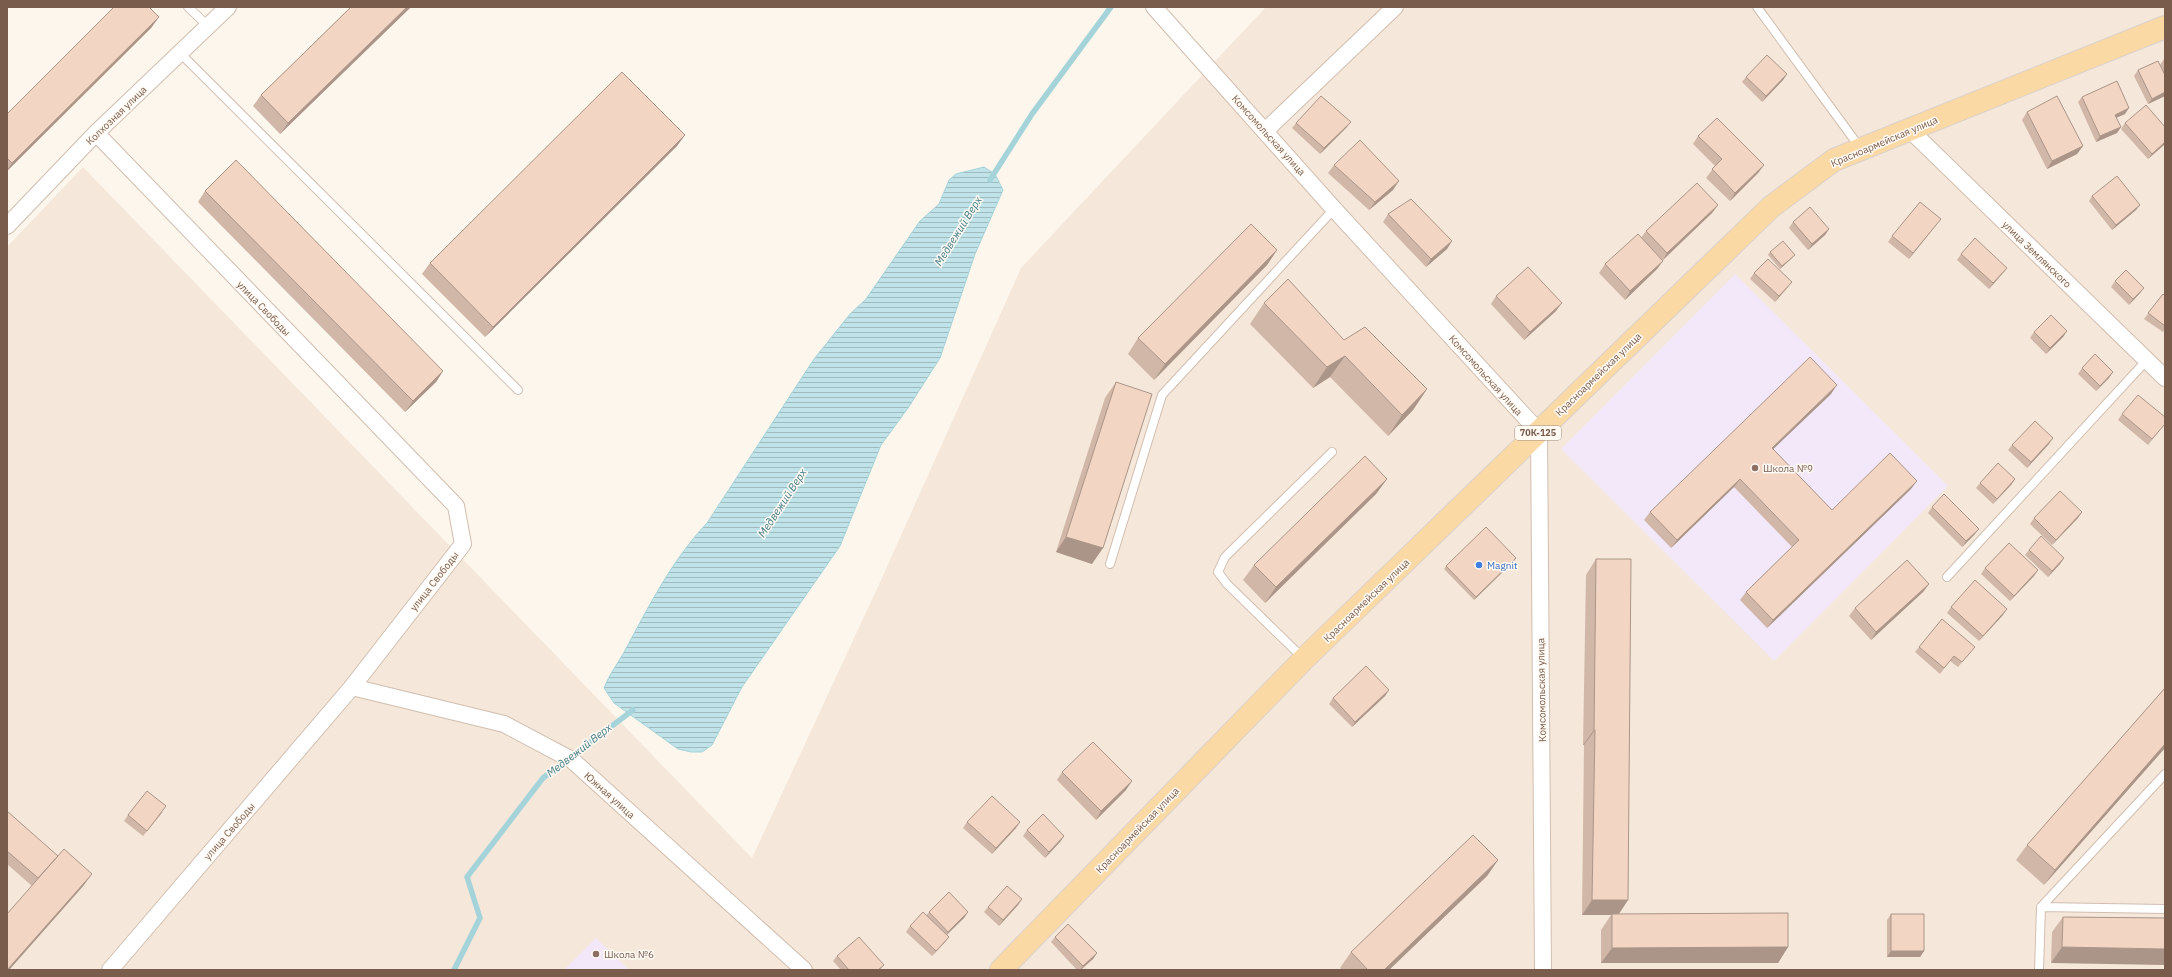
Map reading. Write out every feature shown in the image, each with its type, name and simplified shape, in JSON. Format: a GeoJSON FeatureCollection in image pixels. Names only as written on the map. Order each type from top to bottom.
{"type":"FeatureCollection","features":[{"type":"Feature","properties":{"kind":"main road","name":"Красноармейская улица"},"geometry":{"type":"LineString","coordinates":[[1000,970],[1304,659],[1771,207],[1834,160],[2165,27]]}},
{"type":"Feature","properties":{"kind":"street","name":"Колхозная улица"},"geometry":{"type":"LineString","coordinates":[[7,226],[96,133],[228,7]]}},
{"type":"Feature","properties":{"kind":"street","name":"Комсомольская улица"},"geometry":{"type":"LineString","coordinates":[[1154,7],[1334,209],[1539,432],[1543,970]]}},
{"type":"Feature","properties":{"kind":"street"},"geometry":{"type":"LineString","coordinates":[[1265,130],[1395,7]]}},
{"type":"Feature","properties":{"kind":"street","name":"улица Землянского"},"geometry":{"type":"LineString","coordinates":[[1909,130],[2165,378]]}},
{"type":"Feature","properties":{"kind":"street","name":"улица Свободы"},"geometry":{"type":"LineString","coordinates":[[96,133],[456,506],[463,544],[352,687],[110,970]]}},
{"type":"Feature","properties":{"kind":"street","name":"Южная улица"},"geometry":{"type":"LineString","coordinates":[[352,687],[504,724],[572,760],[804,970]]}},
{"type":"Feature","properties":{"kind":"lane"},"geometry":{"type":"LineString","coordinates":[[188,7],[208,26]]}},
{"type":"Feature","properties":{"kind":"lane"},"geometry":{"type":"LineString","coordinates":[[1757,7],[1861,149]]}},
{"type":"Feature","properties":{"kind":"lane"},"geometry":{"type":"LineString","coordinates":[[180,53],[518,390]]}},
{"type":"Feature","properties":{"kind":"lane"},"geometry":{"type":"LineString","coordinates":[[1110,564],[1162,395],[1334,209]]}},
{"type":"Feature","properties":{"kind":"lane"},"geometry":{"type":"LineString","coordinates":[[1947,577],[2146,361]]}},
{"type":"Feature","properties":{"kind":"lane"},"geometry":{"type":"LineString","coordinates":[[1304,659],[1227,584],[1218,572],[1224,557],[1332,452]]}},
{"type":"Feature","properties":{"kind":"lane"},"geometry":{"type":"LineString","coordinates":[[2039,970],[2041,907],[2165,774]]}},
{"type":"Feature","properties":{"kind":"lane"},"geometry":{"type":"LineString","coordinates":[[2041,907],[2165,910]]}},
{"type":"Feature","properties":{"kind":"shaded area"},"geometry":{"type":"Polygon","coordinates":[[[1266,7],[2165,7],[2165,970],[7,970],[7,247],[83,167],[752,858],[881,580],[1021,268],[1266,7]]]}},
{"type":"Feature","properties":{"kind":"shaded area","name":"Школа №9"},"geometry":{"type":"Polygon","coordinates":[[[1735,274],[1948,486],[1774,661],[1561,449],[1735,274]]]}},
{"type":"Feature","properties":{"kind":"shaded area","name":"Школа №6"},"geometry":{"type":"Polygon","coordinates":[[[596,938],[629,970],[564,970],[596,938]]]}},
{"type":"Feature","properties":{"kind":"water"},"geometry":{"type":"Polygon","coordinates":[[[984,167],[995,174],[1003,190],[975,254],[940,358],[908,408],[881,445],[840,546],[742,687],[712,745],[702,752],[691,752],[678,749],[614,703],[604,688],[608,679],[671,569],[707,523],[814,359],[850,314],[866,299],[920,221],[939,204],[949,180],[956,174],[984,167]]]}},
{"type":"Feature","properties":{"kind":"building"},"geometry":{"type":"Polygon","coordinates":[[[114,7],[149,7],[159,17],[12,163],[7,158],[7,114],[114,7]]]}},
{"type":"Feature","properties":{"kind":"building"},"geometry":{"type":"Polygon","coordinates":[[[351,7],[407,7],[288,123],[261,95],[351,7]]]}},
{"type":"Feature","properties":{"kind":"building"},"geometry":{"type":"Polygon","coordinates":[[[1767,55],[1787,74],[1766,96],[1746,77],[1767,55]]]}},
{"type":"Feature","properties":{"kind":"building"},"geometry":{"type":"Polygon","coordinates":[[[2158,61],[2165,75],[2165,92],[2152,99],[2138,70],[2158,61]]]}},
{"type":"Feature","properties":{"kind":"building"},"geometry":{"type":"Polygon","coordinates":[[[622,72],[685,135],[493,327],[430,263],[622,72]]]}},
{"type":"Feature","properties":{"kind":"building"},"geometry":{"type":"Polygon","coordinates":[[[2117,81],[2129,108],[2115,115],[2121,127],[2100,136],[2082,97],[2117,81]]]}},
{"type":"Feature","properties":{"kind":"building"},"geometry":{"type":"Polygon","coordinates":[[[1321,96],[1351,122],[1324,148],[1296,123],[1321,96]]]}},
{"type":"Feature","properties":{"kind":"building"},"geometry":{"type":"Polygon","coordinates":[[[2057,96],[2083,146],[2052,161],[2027,112],[2057,96]]]}},
{"type":"Feature","properties":{"kind":"building"},"geometry":{"type":"Polygon","coordinates":[[[2146,105],[2165,127],[2165,142],[2152,154],[2125,123],[2146,105]]]}},
{"type":"Feature","properties":{"kind":"building"},"geometry":{"type":"Polygon","coordinates":[[[1717,118],[1764,165],[1735,193],[1712,169],[1722,159],[1698,136],[1717,118]]]}},
{"type":"Feature","properties":{"kind":"building"},"geometry":{"type":"Polygon","coordinates":[[[1360,140],[1399,181],[1375,202],[1334,165],[1360,140]]]}},
{"type":"Feature","properties":{"kind":"building"},"geometry":{"type":"Polygon","coordinates":[[[236,160],[443,371],[413,401],[205,191],[236,160]]]}},
{"type":"Feature","properties":{"kind":"building"},"geometry":{"type":"Polygon","coordinates":[[[2117,176],[2140,205],[2116,225],[2092,196],[2117,176]]]}},
{"type":"Feature","properties":{"kind":"building"},"geometry":{"type":"Polygon","coordinates":[[[1697,183],[1718,205],[1667,253],[1646,231],[1697,183]]]}},
{"type":"Feature","properties":{"kind":"building"},"geometry":{"type":"Polygon","coordinates":[[[1411,199],[1452,241],[1431,259],[1388,214],[1411,199]]]}},
{"type":"Feature","properties":{"kind":"building"},"geometry":{"type":"Polygon","coordinates":[[[1920,202],[1941,219],[1913,253],[1892,236],[1920,202]]]}},
{"type":"Feature","properties":{"kind":"building"},"geometry":{"type":"Polygon","coordinates":[[[1810,207],[1829,229],[1812,244],[1793,222],[1810,207]]]}},
{"type":"Feature","properties":{"kind":"building"},"geometry":{"type":"Polygon","coordinates":[[[1251,224],[1277,250],[1165,364],[1138,338],[1251,224]]]}},
{"type":"Feature","properties":{"kind":"building"},"geometry":{"type":"Polygon","coordinates":[[[1638,234],[1663,261],[1630,291],[1605,264],[1638,234]]]}},
{"type":"Feature","properties":{"kind":"building"},"geometry":{"type":"Polygon","coordinates":[[[1975,238],[2007,268],[1993,283],[1961,254],[1975,238]]]}},
{"type":"Feature","properties":{"kind":"building"},"geometry":{"type":"Polygon","coordinates":[[[1783,241],[1795,255],[1782,266],[1770,252],[1783,241]]]}},
{"type":"Feature","properties":{"kind":"building"},"geometry":{"type":"Polygon","coordinates":[[[1768,259],[1792,282],[1779,296],[1754,273],[1768,259]]]}},
{"type":"Feature","properties":{"kind":"building"},"geometry":{"type":"Polygon","coordinates":[[[1528,267],[1562,303],[1530,332],[1496,296],[1528,267]]]}},
{"type":"Feature","properties":{"kind":"building"},"geometry":{"type":"Polygon","coordinates":[[[2126,270],[2144,288],[2133,299],[2115,281],[2126,270]]]}},
{"type":"Feature","properties":{"kind":"building"},"geometry":{"type":"Polygon","coordinates":[[[1288,279],[1344,340],[1365,327],[1427,389],[1402,415],[1345,356],[1327,367],[1264,303],[1288,279]]]}},
{"type":"Feature","properties":{"kind":"building"},"geometry":{"type":"Polygon","coordinates":[[[2163,294],[2165,296],[2165,326],[2148,313],[2163,294]]]}},
{"type":"Feature","properties":{"kind":"building"},"geometry":{"type":"Polygon","coordinates":[[[2051,315],[2067,331],[2050,348],[2034,332],[2051,315]]]}},
{"type":"Feature","properties":{"kind":"building"},"geometry":{"type":"Polygon","coordinates":[[[2095,354],[2113,372],[2100,386],[2082,368],[2095,354]]]}},
{"type":"Feature","properties":{"kind":"building"},"geometry":{"type":"Polygon","coordinates":[[[1810,357],[1837,385],[1772,448],[1832,510],[1890,453],[1917,481],[1773,620],[1746,592],[1799,540],[1740,479],[1677,540],[1650,512],[1810,357]]]}},
{"type":"Feature","properties":{"kind":"building"},"geometry":{"type":"Polygon","coordinates":[[[1116,382],[1152,394],[1103,548],[1066,537],[1116,382]]]}},
{"type":"Feature","properties":{"kind":"building"},"geometry":{"type":"Polygon","coordinates":[[[2138,395],[2165,417],[2165,424],[2152,439],[2122,414],[2138,395]]]}},
{"type":"Feature","properties":{"kind":"building"},"geometry":{"type":"Polygon","coordinates":[[[2035,421],[2053,438],[2031,462],[2012,445],[2035,421]]]}},
{"type":"Feature","properties":{"kind":"building"},"geometry":{"type":"Polygon","coordinates":[[[1365,456],[1387,479],[1276,587],[1254,565],[1365,456]]]}},
{"type":"Feature","properties":{"kind":"building"},"geometry":{"type":"Polygon","coordinates":[[[1998,463],[2015,479],[1997,499],[1980,483],[1998,463]]]}},
{"type":"Feature","properties":{"kind":"building"},"geometry":{"type":"Polygon","coordinates":[[[2060,491],[2082,512],[2056,540],[2034,518],[2060,491]]]}},
{"type":"Feature","properties":{"kind":"building"},"geometry":{"type":"Polygon","coordinates":[[[1944,494],[1979,529],[1966,541],[1932,507],[1944,494]]]}},
{"type":"Feature","properties":{"kind":"building","name":"Magnit"},"geometry":{"type":"Polygon","coordinates":[[[1486,527],[1516,558],[1476,597],[1446,566],[1486,527]]]}},
{"type":"Feature","properties":{"kind":"building"},"geometry":{"type":"Polygon","coordinates":[[[2041,536],[2064,558],[2052,571],[2029,550],[2041,536]]]}},
{"type":"Feature","properties":{"kind":"building"},"geometry":{"type":"Polygon","coordinates":[[[2009,543],[2038,570],[2014,596],[1985,568],[2009,543]]]}},
{"type":"Feature","properties":{"kind":"building"},"geometry":{"type":"Polygon","coordinates":[[[1596,559],[1631,559],[1628,900],[1592,900],[1596,559]]]}},
{"type":"Feature","properties":{"kind":"building"},"geometry":{"type":"Polygon","coordinates":[[[1907,560],[1929,584],[1876,632],[1855,608],[1907,560]]]}},
{"type":"Feature","properties":{"kind":"building"},"geometry":{"type":"Polygon","coordinates":[[[1975,580],[2007,609],[1983,636],[1951,607],[1975,580]]]}},
{"type":"Feature","properties":{"kind":"building"},"geometry":{"type":"Polygon","coordinates":[[[1942,619],[1975,647],[1962,662],[1954,656],[1944,668],[1919,647],[1942,619]]]}},
{"type":"Feature","properties":{"kind":"building"},"geometry":{"type":"Polygon","coordinates":[[[1366,666],[1389,690],[1355,722],[1333,698],[1366,666]]]}},
{"type":"Feature","properties":{"kind":"building"},"geometry":{"type":"Polygon","coordinates":[[[2165,688],[2165,744],[2055,870],[2027,845],[2165,688]]]}},
{"type":"Feature","properties":{"kind":"building"},"geometry":{"type":"Polygon","coordinates":[[[1093,742],[1132,781],[1101,811],[1062,772],[1093,742]]]}},
{"type":"Feature","properties":{"kind":"building"},"geometry":{"type":"Polygon","coordinates":[[[147,791],[166,806],[147,831],[128,815],[147,791]]]}},
{"type":"Feature","properties":{"kind":"building"},"geometry":{"type":"Polygon","coordinates":[[[992,796],[1020,822],[996,848],[967,822],[992,796]]]}},
{"type":"Feature","properties":{"kind":"building"},"geometry":{"type":"Polygon","coordinates":[[[7,811],[58,856],[38,878],[7,851],[7,811]]]}},
{"type":"Feature","properties":{"kind":"building"},"geometry":{"type":"Polygon","coordinates":[[[1043,814],[1064,836],[1049,852],[1027,830],[1043,814]]]}},
{"type":"Feature","properties":{"kind":"building"},"geometry":{"type":"Polygon","coordinates":[[[1473,835],[1498,860],[1384,970],[1368,970],[1351,952],[1473,835]]]}},
{"type":"Feature","properties":{"kind":"building"},"geometry":{"type":"Polygon","coordinates":[[[64,849],[92,874],[7,970],[7,914],[64,849]]]}},
{"type":"Feature","properties":{"kind":"building"},"geometry":{"type":"Polygon","coordinates":[[[1007,886],[1022,899],[1003,920],[988,907],[1007,886]]]}},
{"type":"Feature","properties":{"kind":"building"},"geometry":{"type":"Polygon","coordinates":[[[949,892],[968,912],[948,932],[929,912],[949,892]]]}},
{"type":"Feature","properties":{"kind":"building"},"geometry":{"type":"Polygon","coordinates":[[[923,912],[949,937],[936,951],[910,926],[923,912]]]}},
{"type":"Feature","properties":{"kind":"building"},"geometry":{"type":"Polygon","coordinates":[[[1788,913],[1788,947],[1612,948],[1612,914],[1788,913]]]}},
{"type":"Feature","properties":{"kind":"building"},"geometry":{"type":"Polygon","coordinates":[[[1891,914],[1924,914],[1924,951],[1891,951],[1891,914]]]}},
{"type":"Feature","properties":{"kind":"building"},"geometry":{"type":"Polygon","coordinates":[[[2063,917],[2165,918],[2165,949],[2062,947],[2063,917]]]}},
{"type":"Feature","properties":{"kind":"building"},"geometry":{"type":"Polygon","coordinates":[[[1068,924],[1097,953],[1083,966],[1055,937],[1068,924]]]}},
{"type":"Feature","properties":{"kind":"building"},"geometry":{"type":"Polygon","coordinates":[[[859,937],[884,965],[878,970],[849,970],[837,956],[859,937]]]}},
{"type":"Feature","properties":{"kind":"waterway","name":"Медвежий Верх"},"geometry":{"type":"LineString","coordinates":[[990,180],[1032,114],[1111,7]]}},
{"type":"Feature","properties":{"kind":"waterway","name":"Медвежий Верх"},"geometry":{"type":"LineString","coordinates":[[454,970],[480,918],[467,877],[543,778],[633,710]]}},
{"type":"Feature","properties":{"kind":"place","name":"Школа №9"},"geometry":{"type":"Point","coordinates":[1755,468]}},
{"type":"Feature","properties":{"kind":"place","name":"Magnit"},"geometry":{"type":"Point","coordinates":[1479,565]}},
{"type":"Feature","properties":{"kind":"place","name":"Школа №6"},"geometry":{"type":"Point","coordinates":[596,954]}}]}
